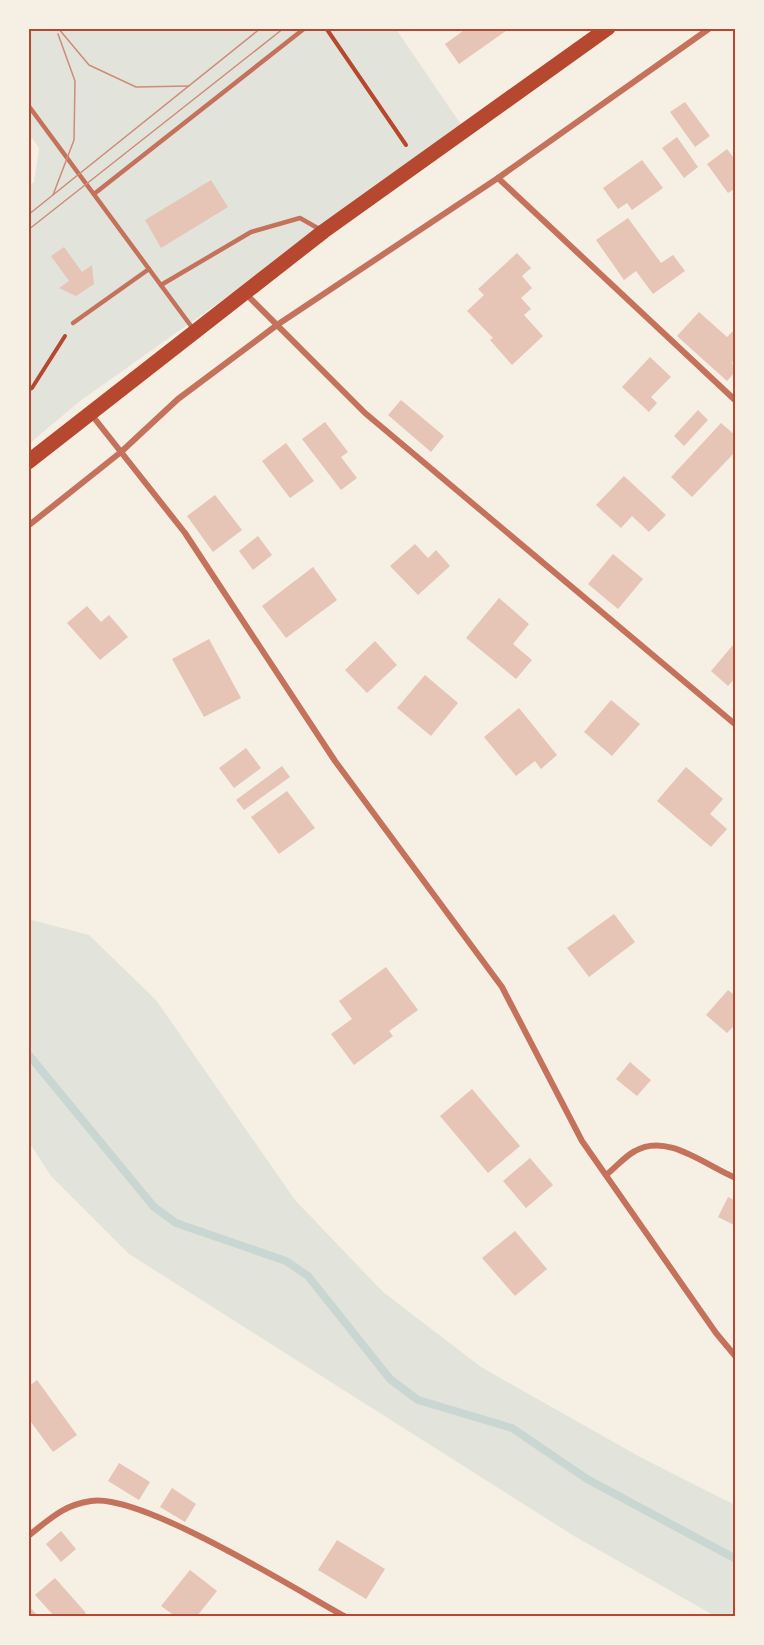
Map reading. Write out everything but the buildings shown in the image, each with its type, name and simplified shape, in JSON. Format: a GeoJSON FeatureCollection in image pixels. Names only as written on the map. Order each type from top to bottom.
{"type":"FeatureCollection","features":[{"type":"Feature","properties":{"kind":"main road"},"geometry":{"type":"LineString","coordinates":[[28,462],[324,231],[608,28]]}},
{"type":"Feature","properties":{"kind":"street"},"geometry":{"type":"LineString","coordinates":[[28,526],[121,452],[178,399],[277,325],[498,178],[710,28]]}},
{"type":"Feature","properties":{"kind":"street"},"geometry":{"type":"LineString","coordinates":[[498,178],[735,401]]}},
{"type":"Feature","properties":{"kind":"street"},"geometry":{"type":"LineString","coordinates":[[244,292],[365,413],[735,724]]}},
{"type":"Feature","properties":{"kind":"street"},"geometry":{"type":"LineString","coordinates":[[91,414],[185,533],[335,761],[502,987],[582,1142],[716,1334],[735,1357]]}},
{"type":"Feature","properties":{"kind":"street"},"geometry":{"type":"LineString","coordinates":[[606,1175],[635,1151],[652,1145],[671,1147],[735,1178]]}},
{"type":"Feature","properties":{"kind":"street"},"geometry":{"type":"LineString","coordinates":[[28,1536],[64,1507],[94,1500],[121,1504],[203,1538],[344,1617]]}},
{"type":"Feature","properties":{"kind":"lane"},"geometry":{"type":"LineString","coordinates":[[94,194],[305,28]]}},
{"type":"Feature","properties":{"kind":"lane"},"geometry":{"type":"LineString","coordinates":[[28,105],[196,332]]}},
{"type":"Feature","properties":{"kind":"lane"},"geometry":{"type":"LineString","coordinates":[[161,285],[251,232],[300,218],[324,231]]}},
{"type":"Feature","properties":{"kind":"lane"},"geometry":{"type":"LineString","coordinates":[[73,323],[149,269]]}},
{"type":"Feature","properties":{"kind":"path"},"geometry":{"type":"LineString","coordinates":[[326,28],[419,163]]}},
{"type":"Feature","properties":{"kind":"path"},"geometry":{"type":"LineString","coordinates":[[28,390],[32,388],[73,323]]}},
{"type":"Feature","properties":{"kind":"shaded area"},"geometry":{"type":"Polygon","coordinates":[[[29,28],[396,29],[464,129],[80,401],[29,444],[28,186],[34,182],[39,148],[29,134],[29,28]]]}},
{"type":"Feature","properties":{"kind":"shaded area"},"geometry":{"type":"Polygon","coordinates":[[[28,919],[89,935],[156,1000],[295,1200],[383,1292],[481,1367],[640,1457],[735,1505],[735,1616],[715,1616],[574,1536],[129,1254],[51,1176],[29,1142],[28,919]]]}},
{"type":"Feature","properties":{"kind":"waterway"},"geometry":{"type":"LineString","coordinates":[[28,1054],[154,1207],[176,1223],[286,1261],[308,1276],[390,1379],[418,1400],[512,1428],[587,1479],[736,1559]]}},
{"type":"Feature","properties":{"kind":"tram line"},"geometry":{"type":"LineString","coordinates":[[58,28],[89,65],[136,87],[189,86]]}},
{"type":"Feature","properties":{"kind":"tram line"},"geometry":{"type":"LineString","coordinates":[[28,215],[261,28]]}},
{"type":"Feature","properties":{"kind":"tram line"},"geometry":{"type":"LineString","coordinates":[[28,230],[284,28]]}},
{"type":"Feature","properties":{"kind":"tram line"},"geometry":{"type":"LineString","coordinates":[[53,195],[74,140],[75,81],[58,34]]}}]}
